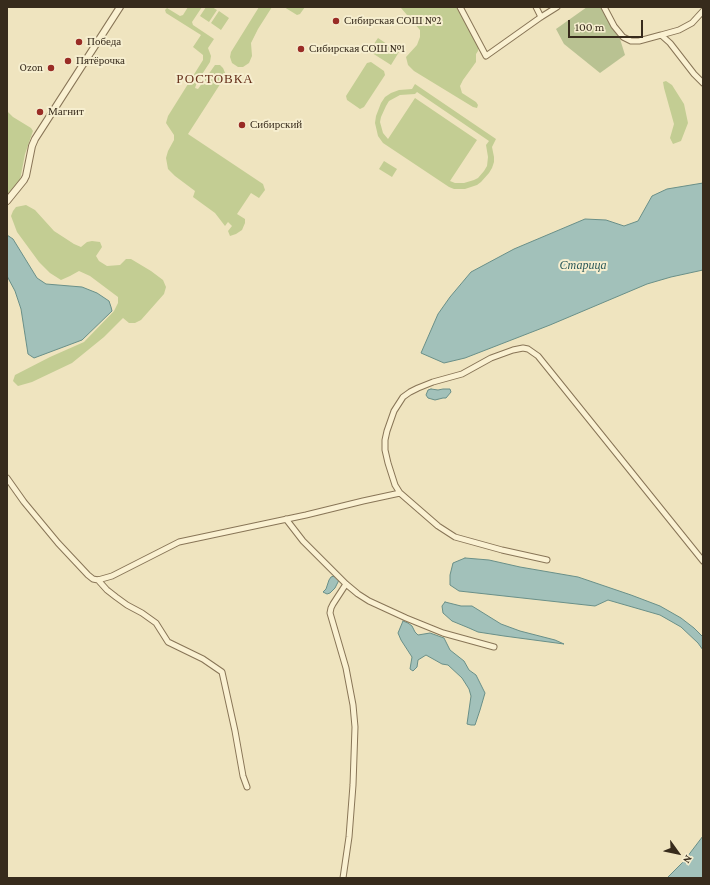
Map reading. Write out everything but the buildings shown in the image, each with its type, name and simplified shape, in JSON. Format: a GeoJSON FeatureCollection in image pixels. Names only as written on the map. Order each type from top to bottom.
{"type":"FeatureCollection","features":[{"type":"Feature","properties":{"kind":"street"},"geometry":{"type":"LineString","coordinates":[[7,201],[26,176],[32,146],[35,139],[120,7]]}},
{"type":"Feature","properties":{"kind":"street"},"geometry":{"type":"LineString","coordinates":[[460,7],[486,56],[541,17],[558,7]]}},
{"type":"Feature","properties":{"kind":"street"},"geometry":{"type":"LineString","coordinates":[[536,7],[541,17]]}},
{"type":"Feature","properties":{"kind":"street"},"geometry":{"type":"LineString","coordinates":[[604,7],[614,26],[623,37],[631,41],[639,41],[679,30],[692,23],[703,11]]}},
{"type":"Feature","properties":{"kind":"street"},"geometry":{"type":"LineString","coordinates":[[661,35],[703,83]]}},
{"type":"Feature","properties":{"kind":"street"},"geometry":{"type":"LineString","coordinates":[[547,560],[502,550],[455,537],[438,526],[400,493],[395,485],[385,450],[387,431],[394,411],[403,397],[410,392],[433,382],[462,374],[491,358],[513,350],[523,348],[528,349],[538,356],[568,392],[703,561]]}},
{"type":"Feature","properties":{"kind":"street"},"geometry":{"type":"LineString","coordinates":[[7,478],[24,502],[58,543],[88,575],[93,579],[98,580],[112,576],[179,542],[400,493]]}},
{"type":"Feature","properties":{"kind":"street"},"geometry":{"type":"LineString","coordinates":[[286,519],[302,541],[346,584],[369,601],[443,633],[494,647]]}},
{"type":"Feature","properties":{"kind":"street"},"geometry":{"type":"LineString","coordinates":[[98,580],[116,597],[156,623],[168,642],[203,659],[222,672],[243,776],[247,787]]}},
{"type":"Feature","properties":{"kind":"street"},"geometry":{"type":"LineString","coordinates":[[343,878],[349,837],[353,785],[353,705],[346,668],[330,613],[333,604],[346,584]]}},
{"type":"Feature","properties":{"kind":"green space"},"geometry":{"type":"Polygon","coordinates":[[[188,7],[202,7],[192,22],[193,25],[214,39],[208,48],[211,56],[210,62],[197,82],[195,88],[198,89],[215,65],[220,65],[226,75],[188,134],[263,184],[265,190],[259,198],[251,193],[237,214],[245,219],[242,230],[230,236],[228,231],[232,226],[228,222],[225,226],[215,213],[193,197],[195,191],[168,169],[166,158],[174,140],[174,135],[166,123],[168,116],[203,60],[203,55],[193,47],[201,35],[166,13],[165,10],[167,8],[180,16],[183,15],[188,7]]]}},
{"type":"Feature","properties":{"kind":"green space"},"geometry":{"type":"Polygon","coordinates":[[[206,7],[212,7],[217,10],[209,22],[200,16],[206,7]]]}},
{"type":"Feature","properties":{"kind":"green space"},"geometry":{"type":"Polygon","coordinates":[[[259,7],[272,7],[251,43],[252,56],[249,63],[243,67],[238,67],[232,63],[230,57],[231,52],[259,7]]]}},
{"type":"Feature","properties":{"kind":"green space"},"geometry":{"type":"Polygon","coordinates":[[[284,7],[305,7],[300,14],[297,15],[284,7]]]}},
{"type":"Feature","properties":{"kind":"green space"},"geometry":{"type":"Polygon","coordinates":[[[401,7],[458,7],[479,44],[476,54],[476,62],[460,86],[462,93],[476,102],[478,105],[477,108],[414,71],[408,65],[406,57],[417,45],[420,37],[420,30],[401,7]]]}},
{"type":"Feature","properties":{"kind":"green space"},"geometry":{"type":"Polygon","coordinates":[[[587,7],[601,7],[620,39],[625,55],[600,73],[564,44],[556,29],[587,7]]]}},
{"type":"Feature","properties":{"kind":"green space"},"geometry":{"type":"Polygon","coordinates":[[[219,11],[229,18],[221,30],[211,23],[219,11]]]}},
{"type":"Feature","properties":{"kind":"green space"},"geometry":{"type":"Polygon","coordinates":[[[378,38],[399,52],[391,65],[369,51],[378,38]]]}},
{"type":"Feature","properties":{"kind":"green space"},"geometry":{"type":"Polygon","coordinates":[[[371,62],[384,71],[385,75],[364,107],[360,109],[347,100],[346,96],[367,63],[371,62]]]}},
{"type":"Feature","properties":{"kind":"green space"},"geometry":{"type":"Polygon","coordinates":[[[666,81],[672,85],[684,104],[688,123],[681,141],[673,144],[670,138],[674,124],[664,88],[663,82],[666,81]]]}},
{"type":"Feature","properties":{"kind":"green space"},"geometry":{"type":"Polygon","coordinates":[[[415,84],[496,139],[492,147],[494,162],[492,168],[477,185],[465,189],[454,189],[449,187],[383,143],[378,136],[375,123],[376,116],[385,97],[399,90],[412,89],[415,84]],[[417,92],[415,94],[400,95],[389,101],[380,122],[383,133],[388,139],[415,98],[477,140],[450,181],[455,183],[464,183],[474,180],[484,171],[487,166],[488,157],[486,145],[489,141],[417,92]]]}},
{"type":"Feature","properties":{"kind":"green space"},"geometry":{"type":"Polygon","coordinates":[[[7,111],[33,131],[25,154],[20,180],[7,197],[7,111]]]}},
{"type":"Feature","properties":{"kind":"green space"},"geometry":{"type":"Polygon","coordinates":[[[384,161],[397,169],[392,177],[379,169],[384,161]]]}},
{"type":"Feature","properties":{"kind":"green space"},"geometry":{"type":"Polygon","coordinates":[[[26,205],[35,210],[54,231],[74,244],[81,247],[87,242],[100,242],[102,247],[96,256],[99,261],[107,266],[120,265],[126,259],[131,259],[163,280],[166,287],[164,294],[141,320],[135,323],[129,323],[123,318],[104,337],[72,363],[32,382],[18,386],[13,381],[15,375],[84,342],[114,311],[118,303],[118,297],[90,276],[79,271],[61,280],[50,273],[39,262],[17,232],[11,216],[16,207],[26,205]]]}},
{"type":"Feature","properties":{"kind":"water","name":"Старица"},"geometry":{"type":"Polygon","coordinates":[[[703,183],[703,270],[647,284],[550,325],[465,358],[444,363],[421,353],[438,314],[471,272],[514,249],[585,219],[606,220],[624,226],[638,221],[652,196],[667,189],[703,183]]]}},
{"type":"Feature","properties":{"kind":"water"},"geometry":{"type":"Polygon","coordinates":[[[7,235],[13,239],[37,278],[46,284],[82,287],[97,293],[109,301],[112,311],[82,340],[34,358],[28,354],[21,309],[15,291],[7,276],[7,235]]]}},
{"type":"Feature","properties":{"kind":"water"},"geometry":{"type":"Polygon","coordinates":[[[450,389],[451,392],[446,398],[435,400],[428,398],[426,395],[428,390],[450,389]]]}},
{"type":"Feature","properties":{"kind":"water"},"geometry":{"type":"Polygon","coordinates":[[[465,558],[489,560],[578,577],[660,606],[681,618],[703,637],[703,650],[698,643],[681,627],[660,615],[608,600],[595,606],[459,591],[450,585],[450,575],[453,563],[465,558]]]}},
{"type":"Feature","properties":{"kind":"water"},"geometry":{"type":"Polygon","coordinates":[[[334,576],[339,580],[335,588],[327,594],[323,592],[326,589],[331,577],[334,576]]]}},
{"type":"Feature","properties":{"kind":"water"},"geometry":{"type":"Polygon","coordinates":[[[445,602],[461,606],[472,606],[501,624],[564,644],[478,632],[452,621],[443,613],[442,606],[445,602]]]}},
{"type":"Feature","properties":{"kind":"water"},"geometry":{"type":"Polygon","coordinates":[[[403,621],[412,626],[418,635],[430,633],[444,638],[450,650],[464,661],[469,670],[476,675],[485,693],[475,725],[467,724],[471,696],[469,689],[462,678],[448,665],[442,664],[426,655],[418,660],[417,667],[413,671],[410,669],[412,657],[398,633],[403,621]]]}},
{"type":"Feature","properties":{"kind":"water"},"geometry":{"type":"Polygon","coordinates":[[[703,836],[703,878],[667,878],[684,861],[703,836]]]}},
{"type":"Feature","properties":{"kind":"place","name":"Сибирская СОШ №2"},"geometry":{"type":"Point","coordinates":[336,21]}},
{"type":"Feature","properties":{"kind":"place","name":"Победа"},"geometry":{"type":"Point","coordinates":[79,42]}},
{"type":"Feature","properties":{"kind":"place","name":"Сибирская СОШ №1"},"geometry":{"type":"Point","coordinates":[301,49]}},
{"type":"Feature","properties":{"kind":"place","name":"Пятёрочка"},"geometry":{"type":"Point","coordinates":[68,61]}},
{"type":"Feature","properties":{"kind":"place","name":"Ozon"},"geometry":{"type":"Point","coordinates":[51,68]}},
{"type":"Feature","properties":{"kind":"place","name":"Магнит"},"geometry":{"type":"Point","coordinates":[40,112]}},
{"type":"Feature","properties":{"kind":"place","name":"Сибирский"},"geometry":{"type":"Point","coordinates":[242,125]}},
{"type":"Feature","properties":{"kind":"district","name":"РОСТОВКА"},"geometry":{"type":"Point","coordinates":[215,79]}}]}
